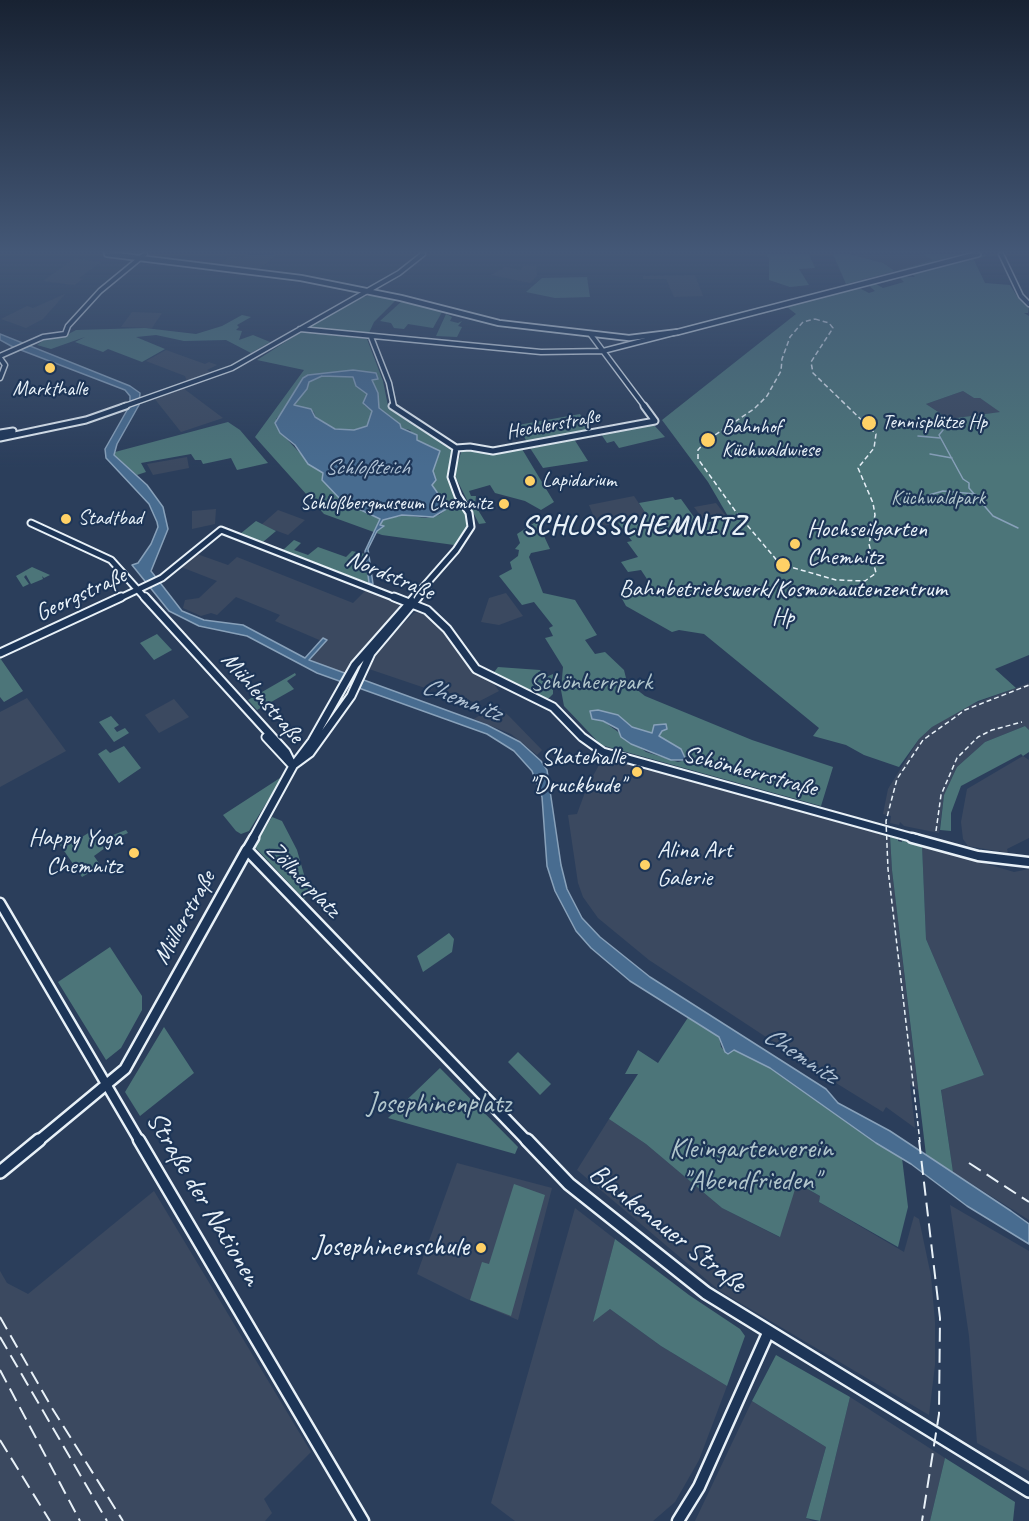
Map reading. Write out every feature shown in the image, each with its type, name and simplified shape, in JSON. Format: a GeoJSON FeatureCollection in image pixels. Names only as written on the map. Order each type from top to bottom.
{"type":"FeatureCollection","features":[{"type":"Feature","properties":{"kind":"main road"},"geometry":{"type":"LineString","coordinates":[[0,378],[5,365],[0,357],[47,336],[63,335],[71,325]]}},
{"type":"Feature","properties":{"kind":"main road"},"geometry":{"type":"LineString","coordinates":[[0,434],[81,421],[229,369],[307,325]]}},
{"type":"Feature","properties":{"kind":"main road"},"geometry":{"type":"LineString","coordinates":[[517,325],[591,335],[637,338],[679,332]]}},
{"type":"Feature","properties":{"kind":"main road"},"geometry":{"type":"LineString","coordinates":[[300,329],[537,352],[603,351],[705,325]]}},
{"type":"Feature","properties":{"kind":"main road"},"geometry":{"type":"LineString","coordinates":[[591,335],[603,351]]}},
{"type":"Feature","properties":{"kind":"main road"},"geometry":{"type":"LineString","coordinates":[[371,337],[388,383],[392,406],[456,448]]}},
{"type":"Feature","properties":{"kind":"main road","name":"Hechlerstraße"},"geometry":{"type":"LineString","coordinates":[[456,448],[470,447],[493,451],[656,421],[603,351]]}},
{"type":"Feature","properties":{"kind":"main road","name":"Müllerstraße"},"geometry":{"type":"LineString","coordinates":[[293,766],[310,753],[355,688],[371,653],[468,534],[472,523],[451,477],[456,448]]}},
{"type":"Feature","properties":{"kind":"main road","name":"Mühlenstraße"},"geometry":{"type":"LineString","coordinates":[[31,523],[109,558],[286,752],[293,766]]}},
{"type":"Feature","properties":{"kind":"main road","name":"Georgstraße"},"geometry":{"type":"LineString","coordinates":[[0,653],[162,578],[221,530]]}},
{"type":"Feature","properties":{"kind":"main road","name":"Nordstraße"},"geometry":{"type":"LineString","coordinates":[[221,530],[412,602],[440,620],[476,669],[553,707]]}},
{"type":"Feature","properties":{"kind":"main road","name":"Müllerstraße"},"geometry":{"type":"LineString","coordinates":[[0,1173],[122,1073],[136,1054],[293,766],[312,741],[362,655],[412,602]]}},
{"type":"Feature","properties":{"kind":"main road","name":"Schönherrstraße"},"geometry":{"type":"LineString","coordinates":[[553,707],[582,737],[603,752],[993,859],[1029,862]]}},
{"type":"Feature","properties":{"kind":"main road","name":"Zöllnerplatz"},"geometry":{"type":"LineString","coordinates":[[248,850],[331,936]]}},
{"type":"Feature","properties":{"kind":"main road","name":"Straße der Nationen"},"geometry":{"type":"LineString","coordinates":[[0,903],[253,1329],[363,1521]]}},
{"type":"Feature","properties":{"kind":"main road","name":"Blankenauer Straße"},"geometry":{"type":"LineString","coordinates":[[331,936],[569,1184],[706,1293],[1029,1491]]}},
{"type":"Feature","properties":{"kind":"main road"},"geometry":{"type":"LineString","coordinates":[[678,1521],[699,1487],[725,1424],[768,1333]]}},
{"type":"Feature","properties":{"kind":"shaded area"},"geometry":{"type":"Polygon","coordinates":[[[122,325],[154,325],[152,328],[121,327],[122,325]]]}},
{"type":"Feature","properties":{"kind":"shaded area"},"geometry":{"type":"Polygon","coordinates":[[[166,350],[205,364],[209,362],[217,365],[207,370],[211,373],[187,381],[185,376],[146,361],[166,350]]]}},
{"type":"Feature","properties":{"kind":"shaded area"},"geometry":{"type":"Polygon","coordinates":[[[183,388],[223,418],[181,432],[154,398],[183,388]]]}},
{"type":"Feature","properties":{"kind":"shaded area"},"geometry":{"type":"Polygon","coordinates":[[[963,391],[974,398],[980,398],[1001,412],[949,419],[926,404],[963,391]]]}},
{"type":"Feature","properties":{"kind":"shaded area"},"geometry":{"type":"Polygon","coordinates":[[[187,457],[189,468],[153,475],[147,464],[187,457]]]}},
{"type":"Feature","properties":{"kind":"shaded area"},"geometry":{"type":"Polygon","coordinates":[[[634,496],[648,517],[598,527],[589,505],[634,496]]]}},
{"type":"Feature","properties":{"kind":"shaded area"},"geometry":{"type":"Polygon","coordinates":[[[716,503],[726,516],[704,520],[694,507],[716,503]]]}},
{"type":"Feature","properties":{"kind":"shaded area"},"geometry":{"type":"Polygon","coordinates":[[[216,509],[215,524],[192,529],[192,511],[216,509]]]}},
{"type":"Feature","properties":{"kind":"shaded area"},"geometry":{"type":"Polygon","coordinates":[[[278,510],[305,520],[288,535],[261,525],[278,510]]]}},
{"type":"Feature","properties":{"kind":"shaded area"},"geometry":{"type":"Polygon","coordinates":[[[197,554],[228,565],[237,557],[353,603],[367,589],[402,603],[344,673],[308,659],[324,642],[275,621],[280,615],[236,597],[217,615],[211,613],[201,616],[183,608],[185,600],[199,598],[217,581],[181,567],[197,554]]]}},
{"type":"Feature","properties":{"kind":"shaded area"},"geometry":{"type":"Polygon","coordinates":[[[506,593],[523,616],[499,625],[481,622],[489,598],[506,593]]]}},
{"type":"Feature","properties":{"kind":"shaded area"},"geometry":{"type":"Polygon","coordinates":[[[420,612],[432,618],[441,628],[467,665],[494,684],[499,691],[476,703],[434,687],[431,690],[369,669],[391,636],[414,613],[420,612]]]}},
{"type":"Feature","properties":{"kind":"shaded area"},"geometry":{"type":"Polygon","coordinates":[[[1029,683],[1029,730],[1025,726],[985,742],[957,767],[944,795],[939,833],[904,826],[900,822],[899,825],[890,823],[891,816],[883,814],[888,789],[919,739],[932,727],[962,708],[1029,683]]]}},
{"type":"Feature","properties":{"kind":"shaded area"},"geometry":{"type":"Polygon","coordinates":[[[27,698],[66,751],[0,787],[0,712],[27,698]]]}},
{"type":"Feature","properties":{"kind":"shaded area"},"geometry":{"type":"Polygon","coordinates":[[[174,699],[189,717],[159,733],[145,715],[174,699]]]}},
{"type":"Feature","properties":{"kind":"shaded area"},"geometry":{"type":"Polygon","coordinates":[[[496,705],[542,750],[537,755],[511,734],[474,719],[496,705]]]}},
{"type":"Feature","properties":{"kind":"shaded area"},"geometry":{"type":"Polygon","coordinates":[[[605,754],[853,824],[890,838],[918,1090],[910,1084],[915,1128],[886,1107],[883,1112],[836,1083],[649,960],[598,918],[583,897],[578,883],[568,815],[577,814],[587,787],[605,754]]]}},
{"type":"Feature","properties":{"kind":"shaded area"},"geometry":{"type":"Polygon","coordinates":[[[1023,756],[1029,760],[1029,838],[1007,849],[1008,853],[968,846],[963,839],[961,822],[967,789],[1023,756]]]}},
{"type":"Feature","properties":{"kind":"shaded area"},"geometry":{"type":"Polygon","coordinates":[[[922,845],[1014,872],[1029,869],[1029,1220],[953,1172],[941,1089],[984,1075],[926,939],[922,845]]]}},
{"type":"Feature","properties":{"kind":"shaded area"},"geometry":{"type":"Polygon","coordinates":[[[609,1119],[646,1144],[722,1208],[779,1237],[796,1183],[820,1196],[819,1202],[904,1252],[914,1216],[919,1219],[931,1276],[935,1322],[935,1365],[929,1415],[720,1291],[577,1170],[609,1119]]]}},
{"type":"Feature","properties":{"kind":"shaded area","name":"Josephinenschule"},"geometry":{"type":"Polygon","coordinates":[[[457,1163],[552,1188],[518,1320],[467,1299],[417,1274],[457,1163]]]}},
{"type":"Feature","properties":{"kind":"shaded area"},"geometry":{"type":"Polygon","coordinates":[[[154,1191],[311,1452],[264,1499],[272,1513],[265,1521],[0,1521],[0,1271],[7,1283],[28,1294],[154,1191]]]}},
{"type":"Feature","properties":{"kind":"shaded area"},"geometry":{"type":"Polygon","coordinates":[[[950,1205],[1029,1251],[1029,1471],[977,1443],[969,1336],[950,1205]]]}},
{"type":"Feature","properties":{"kind":"shaded area"},"geometry":{"type":"Polygon","coordinates":[[[575,1208],[615,1239],[594,1320],[610,1309],[661,1346],[727,1386],[699,1460],[675,1502],[653,1521],[515,1521],[491,1503],[575,1208]]]}},
{"type":"Feature","properties":{"kind":"shaded area"},"geometry":{"type":"Polygon","coordinates":[[[850,1397],[945,1458],[930,1521],[820,1521],[850,1397]]]}},
{"type":"Feature","properties":{"kind":"shaded area"},"geometry":{"type":"Polygon","coordinates":[[[752,1401],[826,1447],[806,1518],[813,1521],[695,1521],[752,1401]]]}},
{"type":"Feature","properties":{"kind":"green space"},"geometry":{"type":"Polygon","coordinates":[[[237,325],[239,327],[236,330],[242,331],[239,340],[253,335],[270,342],[251,353],[226,340],[184,341],[156,335],[136,337],[165,349],[142,362],[108,349],[103,352],[75,342],[85,337],[51,349],[37,345],[47,338],[63,337],[76,330],[145,328],[196,334],[222,326],[237,325]]]}},
{"type":"Feature","properties":{"kind":"green space"},"geometry":{"type":"Polygon","coordinates":[[[312,325],[373,325],[368,335],[306,328],[312,325]]]}},
{"type":"Feature","properties":{"kind":"green space"},"geometry":{"type":"Polygon","coordinates":[[[392,325],[407,325],[404,329],[394,328],[392,325]]]}},
{"type":"Feature","properties":{"kind":"green space"},"geometry":{"type":"Polygon","coordinates":[[[414,325],[435,325],[433,328],[414,325]]]}},
{"type":"Feature","properties":{"kind":"green space"},"geometry":{"type":"Polygon","coordinates":[[[441,325],[462,327],[457,337],[436,336],[441,325]]]}},
{"type":"Feature","properties":{"kind":"green space","name":"Küchwaldpark"},"geometry":{"type":"Polygon","coordinates":[[[782,325],[1029,325],[1029,655],[995,669],[1016,688],[978,701],[932,727],[919,739],[899,767],[864,755],[846,745],[813,736],[819,728],[704,634],[679,630],[672,632],[626,606],[620,595],[653,588],[641,570],[628,572],[621,562],[638,557],[627,542],[632,541],[618,523],[619,520],[626,518],[628,521],[648,517],[639,503],[673,497],[675,500],[681,499],[699,524],[729,518],[708,482],[662,420],[782,325]],[[963,391],[926,404],[949,419],[1000,412],[980,398],[974,398],[963,391]]]}},
{"type":"Feature","properties":{"kind":"green space"},"geometry":{"type":"Polygon","coordinates":[[[301,332],[367,339],[383,381],[388,406],[455,445],[451,472],[470,520],[467,531],[454,545],[382,535],[324,514],[255,437],[304,370],[257,360],[301,332]],[[349,371],[308,375],[300,382],[287,406],[276,419],[281,433],[313,467],[323,473],[322,478],[398,517],[402,515],[426,518],[439,515],[448,508],[432,485],[436,480],[432,471],[437,457],[432,447],[417,440],[410,430],[401,428],[400,424],[379,408],[378,393],[371,380],[377,379],[375,375],[349,371]]]}},
{"type":"Feature","properties":{"kind":"green space"},"geometry":{"type":"Polygon","coordinates":[[[322,376],[353,377],[357,386],[367,394],[364,405],[372,411],[367,426],[354,430],[335,429],[315,417],[314,412],[293,405],[309,382],[322,376]]]}},
{"type":"Feature","properties":{"kind":"green space"},"geometry":{"type":"Polygon","coordinates":[[[580,414],[592,432],[528,444],[518,425],[580,414]]]}},
{"type":"Feature","properties":{"kind":"green space"},"geometry":{"type":"Polygon","coordinates":[[[228,422],[240,430],[268,463],[237,470],[231,458],[203,464],[201,460],[195,460],[191,454],[141,463],[146,472],[137,475],[114,455],[115,452],[228,422]]]}},
{"type":"Feature","properties":{"kind":"green space"},"geometry":{"type":"Polygon","coordinates":[[[654,425],[665,437],[619,448],[614,441],[607,443],[601,434],[654,425]]]}},
{"type":"Feature","properties":{"kind":"green space"},"geometry":{"type":"Polygon","coordinates":[[[574,439],[588,461],[543,468],[530,448],[574,439]]]}},
{"type":"Feature","properties":{"kind":"green space"},"geometry":{"type":"Polygon","coordinates":[[[522,449],[554,502],[541,510],[525,501],[495,493],[490,485],[469,491],[471,496],[476,496],[475,505],[486,523],[479,524],[456,478],[455,470],[462,450],[488,453],[522,449]]]}},
{"type":"Feature","properties":{"kind":"green space"},"geometry":{"type":"Polygon","coordinates":[[[256,521],[276,531],[263,542],[240,534],[256,521]]]}},
{"type":"Feature","properties":{"kind":"green space","name":"Schönherrpark"},"geometry":{"type":"Polygon","coordinates":[[[537,521],[550,549],[531,553],[529,557],[543,593],[575,600],[597,635],[585,640],[595,654],[605,652],[624,670],[627,682],[645,696],[752,740],[833,767],[821,806],[601,745],[564,706],[561,690],[563,667],[545,638],[553,636],[549,628],[553,626],[534,602],[522,605],[499,576],[512,569],[510,562],[518,556],[519,550],[515,549],[520,543],[517,534],[537,521]],[[618,715],[603,721],[646,752],[678,762],[686,760],[681,749],[659,736],[662,731],[655,729],[653,734],[632,727],[618,715]]]}},
{"type":"Feature","properties":{"kind":"green space"},"geometry":{"type":"Polygon","coordinates":[[[294,540],[301,543],[294,550],[308,555],[318,547],[346,557],[352,551],[365,554],[369,583],[283,550],[294,540]]]}},
{"type":"Feature","properties":{"kind":"green space"},"geometry":{"type":"Polygon","coordinates":[[[32,567],[50,575],[44,578],[42,576],[43,579],[31,584],[26,575],[24,577],[29,584],[23,587],[16,576],[32,567]]]}},
{"type":"Feature","properties":{"kind":"green space"},"geometry":{"type":"Polygon","coordinates":[[[157,634],[172,650],[154,660],[140,643],[157,634]]]}},
{"type":"Feature","properties":{"kind":"green space"},"geometry":{"type":"Polygon","coordinates":[[[0,658],[23,691],[4,702],[0,697],[0,658]]]}},
{"type":"Feature","properties":{"kind":"green space"},"geometry":{"type":"Polygon","coordinates":[[[498,667],[540,670],[544,678],[553,674],[553,694],[549,698],[543,698],[492,675],[498,667]]]}},
{"type":"Feature","properties":{"kind":"green space"},"geometry":{"type":"Polygon","coordinates":[[[295,673],[296,675],[287,681],[294,689],[257,710],[248,700],[295,673]]]}},
{"type":"Feature","properties":{"kind":"green space"},"geometry":{"type":"Polygon","coordinates":[[[111,716],[119,725],[114,728],[117,732],[125,728],[129,733],[114,742],[99,722],[111,716]]]}},
{"type":"Feature","properties":{"kind":"green space"},"geometry":{"type":"Polygon","coordinates":[[[1025,726],[1029,730],[1029,752],[961,786],[951,813],[951,831],[940,830],[944,795],[957,767],[985,742],[1025,726]]]}},
{"type":"Feature","properties":{"kind":"green space"},"geometry":{"type":"Polygon","coordinates":[[[124,746],[141,768],[119,783],[98,754],[106,749],[110,753],[124,746]]]}},
{"type":"Feature","properties":{"kind":"green space"},"geometry":{"type":"Polygon","coordinates":[[[283,776],[249,831],[241,834],[236,831],[223,815],[283,776]]]}},
{"type":"Feature","properties":{"kind":"green space"},"geometry":{"type":"Polygon","coordinates":[[[272,817],[282,821],[297,850],[309,892],[304,899],[254,846],[272,817]]]}},
{"type":"Feature","properties":{"kind":"green space"},"geometry":{"type":"Polygon","coordinates":[[[93,830],[100,840],[126,830],[128,833],[102,844],[105,848],[94,856],[101,866],[82,877],[58,842],[70,836],[74,842],[93,830]]]}},
{"type":"Feature","properties":{"kind":"green space"},"geometry":{"type":"Polygon","coordinates":[[[890,836],[898,838],[898,841],[902,842],[902,839],[922,845],[926,939],[984,1075],[941,1090],[953,1172],[926,1155],[892,870],[890,836]]]}},
{"type":"Feature","properties":{"kind":"green space"},"geometry":{"type":"Polygon","coordinates":[[[449,933],[454,939],[452,952],[423,972],[417,956],[449,933]]]}},
{"type":"Feature","properties":{"kind":"green space"},"geometry":{"type":"Polygon","coordinates":[[[110,947],[142,996],[142,1010],[121,1048],[106,1060],[58,982],[110,947]]]}},
{"type":"Feature","properties":{"kind":"green space","name":"Kleingartenverein \"Abendfrieden\""},"geometry":{"type":"Polygon","coordinates":[[[689,1016],[719,1037],[721,1047],[728,1054],[734,1050],[770,1068],[902,1158],[908,1207],[898,1247],[819,1202],[820,1196],[797,1183],[780,1237],[722,1208],[646,1144],[609,1119],[638,1074],[625,1074],[638,1050],[658,1063],[689,1016]]]}},
{"type":"Feature","properties":{"kind":"green space"},"geometry":{"type":"Polygon","coordinates":[[[164,1027],[194,1073],[140,1116],[125,1092],[164,1027]]]}},
{"type":"Feature","properties":{"kind":"green space"},"geometry":{"type":"Polygon","coordinates":[[[518,1052],[551,1084],[540,1095],[508,1062],[518,1052]]]}},
{"type":"Feature","properties":{"kind":"green space","name":"Josephinenplatz"},"geometry":{"type":"Polygon","coordinates":[[[440,1068],[518,1147],[515,1154],[388,1118],[440,1068]]]}},
{"type":"Feature","properties":{"kind":"green space"},"geometry":{"type":"Polygon","coordinates":[[[514,1184],[545,1195],[511,1316],[470,1300],[482,1262],[489,1264],[514,1184]]]}},
{"type":"Feature","properties":{"kind":"green space"},"geometry":{"type":"Polygon","coordinates":[[[615,1239],[689,1295],[740,1329],[745,1336],[727,1386],[661,1346],[610,1309],[593,1322],[615,1239]]]}},
{"type":"Feature","properties":{"kind":"green space"},"geometry":{"type":"Polygon","coordinates":[[[776,1355],[850,1397],[820,1521],[806,1518],[826,1447],[752,1401],[776,1355]]]}},
{"type":"Feature","properties":{"kind":"green space"},"geometry":{"type":"Polygon","coordinates":[[[945,1458],[1015,1502],[1013,1521],[930,1521],[945,1458]]]}},
{"type":"Feature","properties":{"kind":"water"},"geometry":{"type":"Polygon","coordinates":[[[0,334],[130,386],[140,393],[139,405],[117,444],[114,455],[147,485],[163,507],[168,529],[151,571],[182,611],[204,620],[243,625],[305,658],[323,638],[327,640],[309,660],[487,725],[520,742],[541,761],[547,770],[561,865],[567,889],[582,918],[600,937],[650,977],[826,1089],[838,1103],[890,1131],[1011,1211],[1029,1224],[1029,1244],[967,1206],[911,1164],[876,1143],[770,1068],[734,1050],[728,1054],[725,1052],[719,1037],[630,981],[591,948],[576,931],[555,891],[547,866],[542,797],[532,771],[514,751],[487,734],[317,673],[247,636],[199,626],[169,611],[132,565],[138,563],[151,544],[158,527],[157,522],[149,504],[106,458],[105,449],[130,405],[130,396],[125,390],[13,347],[0,340],[0,334]]]}},
{"type":"Feature","properties":{"kind":"water","name":"Schloßteich"},"geometry":{"type":"Polygon","coordinates":[[[353,370],[376,373],[378,379],[372,380],[378,393],[379,408],[400,424],[401,428],[417,435],[417,440],[440,451],[433,471],[436,480],[432,485],[448,508],[433,517],[402,515],[383,520],[380,525],[384,526],[377,531],[368,549],[373,584],[369,583],[365,551],[380,519],[342,501],[322,480],[323,473],[308,464],[295,445],[280,433],[275,423],[303,378],[308,375],[353,370]],[[322,376],[309,382],[307,389],[294,405],[311,409],[315,417],[335,429],[354,430],[367,426],[372,411],[363,403],[367,394],[356,386],[353,377],[322,376]]]}},
{"type":"Feature","properties":{"kind":"water"},"geometry":{"type":"Polygon","coordinates":[[[598,710],[618,715],[632,727],[652,733],[654,725],[666,724],[667,729],[659,736],[681,749],[686,760],[671,760],[631,744],[621,737],[618,729],[603,721],[592,719],[590,711],[598,710]]]}},
{"type":"Feature","properties":{"kind":"waterway"},"geometry":{"type":"LineString","coordinates":[[943,430],[939,435],[951,458]]}},
{"type":"Feature","properties":{"kind":"waterway"},"geometry":{"type":"LineString","coordinates":[[918,436],[940,438]]}},
{"type":"Feature","properties":{"kind":"waterway"},"geometry":{"type":"LineString","coordinates":[[930,454],[951,458]]}},
{"type":"Feature","properties":{"kind":"waterway"},"geometry":{"type":"LineString","coordinates":[[951,458],[974,494]]}},
{"type":"Feature","properties":{"kind":"waterway"},"geometry":{"type":"LineString","coordinates":[[929,495],[943,491],[974,494]]}},
{"type":"Feature","properties":{"kind":"waterway"},"geometry":{"type":"LineString","coordinates":[[974,494],[993,516],[1018,528]]}},
{"type":"Feature","properties":{"kind":"railway"},"geometry":{"type":"LineString","coordinates":[[800,325],[790,337],[782,359],[781,371],[767,396],[754,409],[706,441],[698,450],[698,459],[736,512],[780,564],[836,580],[865,581],[876,573],[869,544],[875,515],[873,503],[858,468],[874,448],[876,434],[813,373],[811,362],[833,328],[831,325]]}},
{"type":"Feature","properties":{"kind":"railway"},"geometry":{"type":"LineString","coordinates":[[920,1142],[888,869],[886,821],[897,779],[923,740],[965,710],[1029,685]]}},
{"type":"Feature","properties":{"kind":"railway"},"geometry":{"type":"LineString","coordinates":[[936,831],[941,795],[957,758],[978,737],[992,730],[1022,722]]}},
{"type":"Feature","properties":{"kind":"railway"},"geometry":{"type":"LineString","coordinates":[[919,1140],[940,1318],[939,1414],[922,1521]]}},
{"type":"Feature","properties":{"kind":"railway"},"geometry":{"type":"LineString","coordinates":[[969,1163],[1029,1202]]}},
{"type":"Feature","properties":{"kind":"railway"},"geometry":{"type":"LineString","coordinates":[[0,1317],[52,1408],[123,1521]]}},
{"type":"Feature","properties":{"kind":"railway"},"geometry":{"type":"LineString","coordinates":[[0,1337],[107,1521]]}},
{"type":"Feature","properties":{"kind":"railway"},"geometry":{"type":"LineString","coordinates":[[0,1370],[80,1521]]}},
{"type":"Feature","properties":{"kind":"railway"},"geometry":{"type":"LineString","coordinates":[[0,1440],[50,1521]]}},
{"type":"Feature","properties":{"kind":"place","name":"Markthalle"},"geometry":{"type":"Point","coordinates":[50,368]}},
{"type":"Feature","properties":{"kind":"place","name":"Tennisplätze Hp"},"geometry":{"type":"Point","coordinates":[869,423]}},
{"type":"Feature","properties":{"kind":"place","name":"Bahnhof Küchwaldwiese"},"geometry":{"type":"Point","coordinates":[708,440]}},
{"type":"Feature","properties":{"kind":"place","name":"Lapidarium"},"geometry":{"type":"Point","coordinates":[530,481]}},
{"type":"Feature","properties":{"kind":"place","name":"Schloßbergmuseum Chemnitz"},"geometry":{"type":"Point","coordinates":[504,504]}},
{"type":"Feature","properties":{"kind":"place","name":"Stadtbad"},"geometry":{"type":"Point","coordinates":[66,519]}},
{"type":"Feature","properties":{"kind":"place","name":"Hochseilgarten Chemnitz"},"geometry":{"type":"Point","coordinates":[795,544]}},
{"type":"Feature","properties":{"kind":"place","name":"Bahnbetriebswerk/Kosmonautenzentrum Hp"},"geometry":{"type":"Point","coordinates":[783,565]}},
{"type":"Feature","properties":{"kind":"place","name":"Skatehalle \"Druckbude\""},"geometry":{"type":"Point","coordinates":[637,772]}},
{"type":"Feature","properties":{"kind":"place","name":"Happy Yoga Chemnitz"},"geometry":{"type":"Point","coordinates":[134,853]}},
{"type":"Feature","properties":{"kind":"place","name":"Alina Art Galerie"},"geometry":{"type":"Point","coordinates":[645,865]}},
{"type":"Feature","properties":{"kind":"place","name":"Josephinenschule"},"geometry":{"type":"Point","coordinates":[481,1248]}},
{"type":"Feature","properties":{"kind":"district","name":"SCHLOSSCHEMNITZ"},"geometry":{"type":"Point","coordinates":[634,526]}},
{"type":"Feature","properties":{"kind":"water label","name":"Chemnitz"},"geometry":{"type":"Point","coordinates":[461,700]}},
{"type":"Feature","properties":{"kind":"water label","name":"Chemnitz"},"geometry":{"type":"Point","coordinates":[800,1056]}}]}
